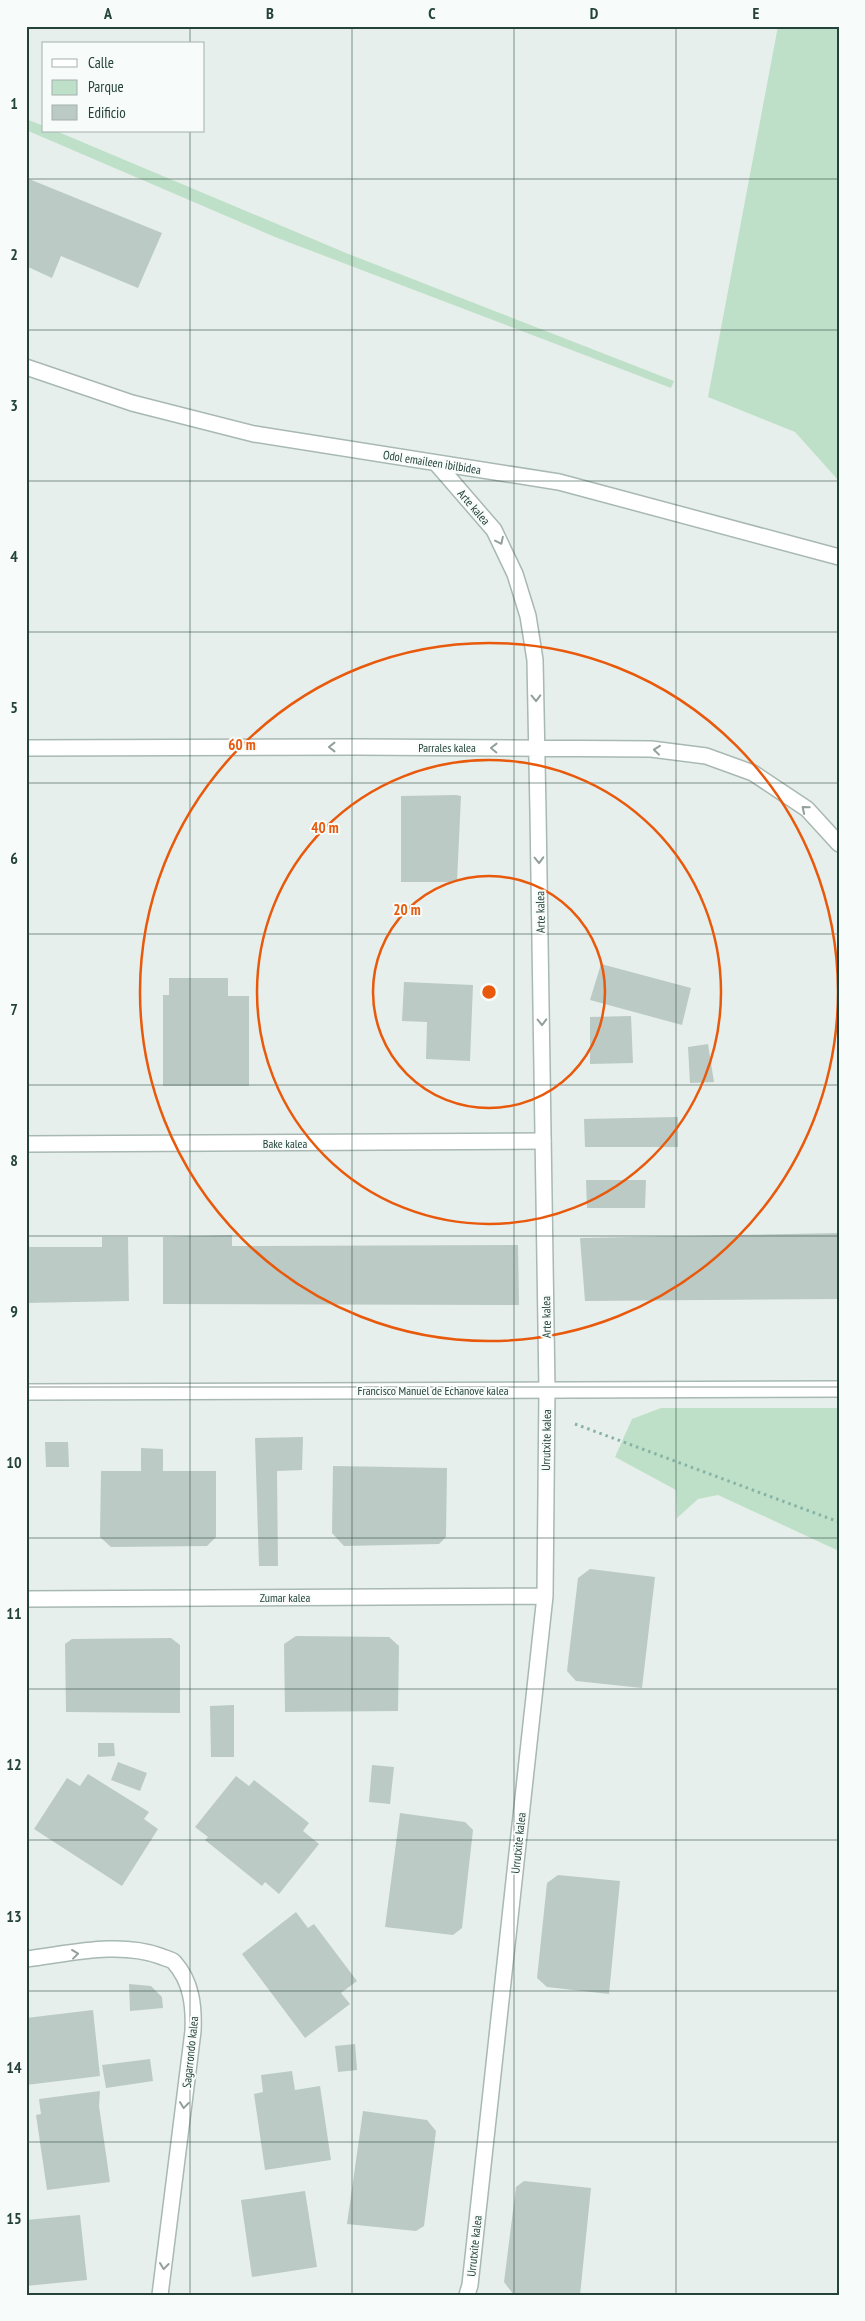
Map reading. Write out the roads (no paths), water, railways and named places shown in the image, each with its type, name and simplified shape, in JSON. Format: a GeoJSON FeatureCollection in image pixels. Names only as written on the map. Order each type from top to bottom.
{"type":"FeatureCollection","features":[{"type":"Feature","properties":{"kind":"street","name":"Odol emaileen ibilbidea"},"geometry":{"type":"LineString","coordinates":[[26,367],[132,403],[254,434],[559,482],[839,558]]}},
{"type":"Feature","properties":{"kind":"street","name":"Arte kalea"},"geometry":{"type":"LineString","coordinates":[[436,463],[494,530],[516,574],[528,616],[535,660],[547,1390]]}},
{"type":"Feature","properties":{"kind":"street","name":"Parrales kalea"},"geometry":{"type":"LineString","coordinates":[[26,748],[651,749],[706,756],[753,773],[807,809],[839,844]]}},
{"type":"Feature","properties":{"kind":"street","name":"Bake kalea"},"geometry":{"type":"LineString","coordinates":[[26,1144],[543,1141]]}},
{"type":"Feature","properties":{"kind":"street","name":"Francisco Manuel de Echanove kalea"},"geometry":{"type":"LineString","coordinates":[[26,1392],[839,1389]]}},
{"type":"Feature","properties":{"kind":"street","name":"Urrutxite kalea"},"geometry":{"type":"LineString","coordinates":[[466,2295],[470,2284],[545,1596],[547,1390]]}},
{"type":"Feature","properties":{"kind":"street","name":"Zumar kalea"},"geometry":{"type":"LineString","coordinates":[[26,1599],[545,1596]]}},
{"type":"Feature","properties":{"kind":"street","name":"Sagarrondo kalea"},"geometry":{"type":"LineString","coordinates":[[26,1959],[121,1948],[150,1953],[173,1961],[187,1983],[194,2004],[193,2031],[160,2295]]}}]}
